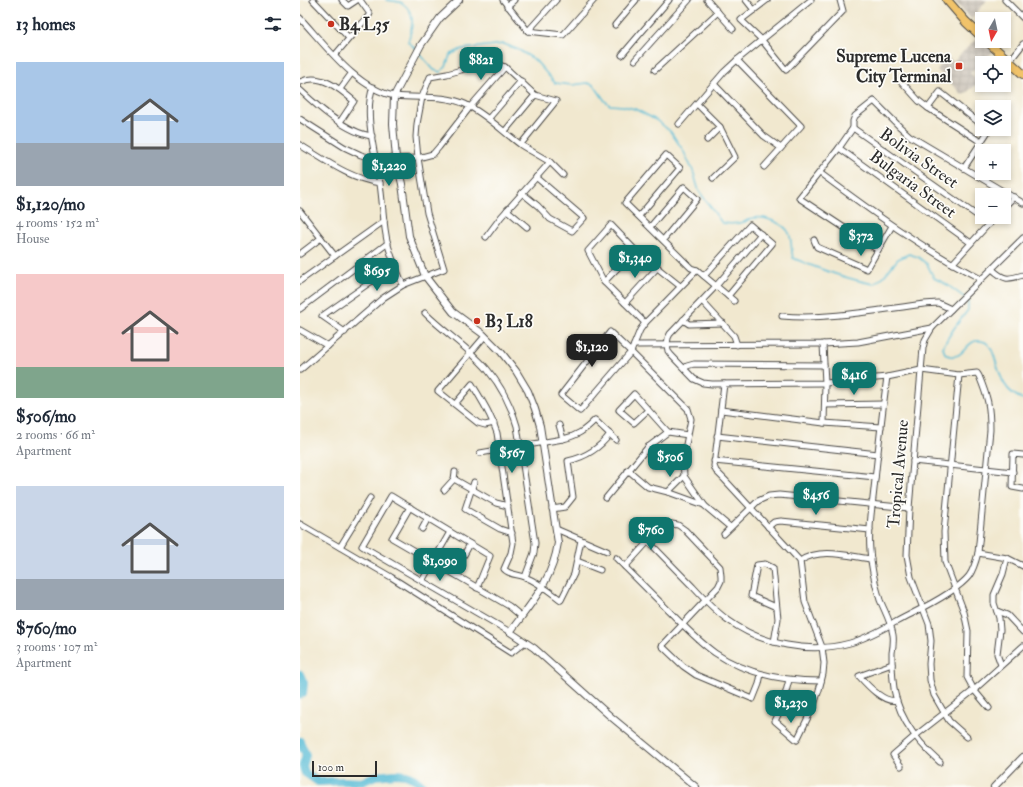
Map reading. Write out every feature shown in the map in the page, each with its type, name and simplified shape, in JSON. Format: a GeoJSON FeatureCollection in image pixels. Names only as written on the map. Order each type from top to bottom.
{"type":"FeatureCollection","features":[{"type":"Feature","properties":{"kind":"main road"},"geometry":{"type":"LineString","coordinates":[[947,0],[975,30]]}},
{"type":"Feature","properties":{"kind":"main road"},"geometry":{"type":"LineString","coordinates":[[994,48],[1003,56]]}},
{"type":"Feature","properties":{"kind":"main road"},"geometry":{"type":"LineString","coordinates":[[1011,64],[1023,74]]}},
{"type":"Feature","properties":{"kind":"street"},"geometry":{"type":"LineString","coordinates":[[313,0],[349,38]]}},
{"type":"Feature","properties":{"kind":"street"},"geometry":{"type":"LineString","coordinates":[[342,0],[348,6],[357,0]]}},
{"type":"Feature","properties":{"kind":"street"},"geometry":{"type":"LineString","coordinates":[[335,55],[370,14],[360,0]]}},
{"type":"Feature","properties":{"kind":"street"},"geometry":{"type":"LineString","coordinates":[[459,0],[440,18],[415,56],[394,96],[393,124],[396,158],[402,184],[409,236],[425,276],[453,312],[485,336],[501,352],[516,371],[528,391],[535,409],[558,543],[555,558],[543,586],[537,597],[510,632]]}},
{"type":"Feature","properties":{"kind":"street"},"geometry":{"type":"LineString","coordinates":[[503,0],[528,31],[563,35],[594,0]]}},
{"type":"Feature","properties":{"kind":"street"},"geometry":{"type":"LineString","coordinates":[[507,6],[514,0]]}},
{"type":"Feature","properties":{"kind":"street"},"geometry":{"type":"LineString","coordinates":[[528,31],[556,0]]}},
{"type":"Feature","properties":{"kind":"street"},"geometry":{"type":"LineString","coordinates":[[614,25],[636,0]]}},
{"type":"Feature","properties":{"kind":"street"},"geometry":{"type":"LineString","coordinates":[[622,55],[669,0]]}},
{"type":"Feature","properties":{"kind":"street"},"geometry":{"type":"LineString","coordinates":[[635,60],[689,0]]}},
{"type":"Feature","properties":{"kind":"street"},"geometry":{"type":"LineString","coordinates":[[707,0],[733,29]]}},
{"type":"Feature","properties":{"kind":"street"},"geometry":{"type":"LineString","coordinates":[[746,0],[754,10]]}},
{"type":"Feature","properties":{"kind":"street"},"geometry":{"type":"LineString","coordinates":[[767,0],[741,20],[761,39],[786,70],[843,11],[840,0]]}},
{"type":"Feature","properties":{"kind":"street"},"geometry":{"type":"LineString","coordinates":[[679,124],[737,60],[811,0]]}},
{"type":"Feature","properties":{"kind":"street"},"geometry":{"type":"LineString","coordinates":[[1004,0],[1023,18]]}},
{"type":"Feature","properties":{"kind":"street"},"geometry":{"type":"LineString","coordinates":[[655,70],[718,12]]}},
{"type":"Feature","properties":{"kind":"street"},"geometry":{"type":"LineString","coordinates":[[300,18],[351,74],[372,87],[394,96],[453,100],[470,107],[489,118],[521,144],[550,162],[563,175]]}},
{"type":"Feature","properties":{"kind":"street"},"geometry":{"type":"LineString","coordinates":[[1011,59],[1023,44]]}},
{"type":"Feature","properties":{"kind":"street"},"geometry":{"type":"LineString","coordinates":[[737,60],[801,126],[764,167]]}},
{"type":"Feature","properties":{"kind":"street"},"geometry":{"type":"LineString","coordinates":[[301,367],[345,332],[383,298],[403,285],[444,269],[427,213],[418,158],[417,124],[422,97],[430,76],[462,70],[476,63],[494,63],[505,67],[535,95],[556,101],[521,144]]}},
{"type":"Feature","properties":{"kind":"street"},"geometry":{"type":"LineString","coordinates":[[300,119],[344,147],[361,155],[375,159],[418,158],[433,154],[470,107],[505,67]]}},
{"type":"Feature","properties":{"kind":"street"},"geometry":{"type":"LineString","coordinates":[[340,89],[351,74]]}},
{"type":"Feature","properties":{"kind":"street"},"geometry":{"type":"LineString","coordinates":[[300,82],[311,78],[321,80],[340,89],[354,101],[340,122]]}},
{"type":"Feature","properties":{"kind":"street"},"geometry":{"type":"LineString","coordinates":[[900,80],[928,108],[981,142]]}},
{"type":"Feature","properties":{"kind":"street"},"geometry":{"type":"LineString","coordinates":[[489,118],[521,81]]}},
{"type":"Feature","properties":{"kind":"street"},"geometry":{"type":"LineString","coordinates":[[714,84],[764,136],[781,148]]}},
{"type":"Feature","properties":{"kind":"street"},"geometry":{"type":"LineString","coordinates":[[372,87],[369,101],[372,136],[380,184],[384,221],[388,243],[403,285]]}},
{"type":"Feature","properties":{"kind":"street"},"geometry":{"type":"LineString","coordinates":[[300,90],[311,101],[340,122],[355,131],[372,136]]}},
{"type":"Feature","properties":{"kind":"street"},"geometry":{"type":"LineString","coordinates":[[928,108],[940,92],[975,120]]}},
{"type":"Feature","properties":{"kind":"street"},"geometry":{"type":"LineString","coordinates":[[505,132],[535,95]]}},
{"type":"Feature","properties":{"kind":"street"},"geometry":{"type":"LineString","coordinates":[[878,250],[799,198],[820,174],[853,128],[855,116],[874,101],[900,128],[910,136],[1023,203]]}},
{"type":"Feature","properties":{"kind":"street"},"geometry":{"type":"LineString","coordinates":[[697,104],[720,127],[735,157],[713,178]]}},
{"type":"Feature","properties":{"kind":"street"},"geometry":{"type":"LineString","coordinates":[[707,140],[720,127]]}},
{"type":"Feature","properties":{"kind":"street","name":"Bolivia Street"},"geometry":{"type":"LineString","coordinates":[[853,128],[975,214]]}},
{"type":"Feature","properties":{"kind":"street"},"geometry":{"type":"LineString","coordinates":[[964,168],[985,136]]}},
{"type":"Feature","properties":{"kind":"street"},"geometry":{"type":"LineString","coordinates":[[300,145],[352,176],[367,182],[380,184]]}},
{"type":"Feature","properties":{"kind":"street","name":"Bulgaria Street"},"geometry":{"type":"LineString","coordinates":[[839,148],[971,243]]}},
{"type":"Feature","properties":{"kind":"street"},"geometry":{"type":"LineString","coordinates":[[639,216],[680,168],[666,155],[625,203],[691,268],[697,270],[734,301]]}},
{"type":"Feature","properties":{"kind":"street"},"geometry":{"type":"LineString","coordinates":[[486,237],[507,210],[550,162]]}},
{"type":"Feature","properties":{"kind":"street"},"geometry":{"type":"LineString","coordinates":[[820,174],[892,226],[952,264],[981,279]]}},
{"type":"Feature","properties":{"kind":"street"},"geometry":{"type":"LineString","coordinates":[[522,193],[538,206],[550,219],[572,231],[584,218],[536,177]]}},
{"type":"Feature","properties":{"kind":"street"},"geometry":{"type":"LineString","coordinates":[[650,227],[684,187],[697,199],[663,240]]}},
{"type":"Feature","properties":{"kind":"street"},"geometry":{"type":"LineString","coordinates":[[1011,200],[1014,197]]}},
{"type":"Feature","properties":{"kind":"street"},"geometry":{"type":"LineString","coordinates":[[507,210],[527,226]]}},
{"type":"Feature","properties":{"kind":"street"},"geometry":{"type":"LineString","coordinates":[[300,211],[335,256]]}},
{"type":"Feature","properties":{"kind":"street"},"geometry":{"type":"LineString","coordinates":[[300,281],[384,221]]}},
{"type":"Feature","properties":{"kind":"street"},"geometry":{"type":"LineString","coordinates":[[645,323],[604,282],[588,250],[611,224],[636,250],[680,286]]}},
{"type":"Feature","properties":{"kind":"street"},"geometry":{"type":"LineString","coordinates":[[952,264],[989,224]]}},
{"type":"Feature","properties":{"kind":"street"},"geometry":{"type":"LineString","coordinates":[[704,276],[750,225],[761,234],[772,244],[728,296]]}},
{"type":"Feature","properties":{"kind":"street"},"geometry":{"type":"LineString","coordinates":[[814,240],[817,247],[867,269],[892,226]]}},
{"type":"Feature","properties":{"kind":"street"},"geometry":{"type":"LineString","coordinates":[[648,541],[706,601],[728,620],[752,634],[774,642],[798,647],[834,646],[852,642],[923,608],[962,583],[970,575],[974,566],[978,553],[990,430],[988,399],[980,376],[977,374],[959,375],[921,370],[887,377],[825,384],[724,384],[699,382],[694,379],[668,351],[667,345],[670,334],[716,286],[761,234]]}},
{"type":"Feature","properties":{"kind":"street"},"geometry":{"type":"LineString","coordinates":[[301,252],[321,238]]}},
{"type":"Feature","properties":{"kind":"street","name":"Tropical Avenue"},"geometry":{"type":"LineString","coordinates":[[967,737],[949,721],[934,695],[930,680],[931,641],[929,624],[911,577],[907,555],[921,370],[925,340],[932,328],[1023,238]]}},
{"type":"Feature","properties":{"kind":"street"},"geometry":{"type":"LineString","coordinates":[[300,309],[388,243]]}},
{"type":"Feature","properties":{"kind":"street"},"geometry":{"type":"LineString","coordinates":[[604,282],[636,250]]}},
{"type":"Feature","properties":{"kind":"street"},"geometry":{"type":"LineString","coordinates":[[345,332],[322,316],[395,265]]}},
{"type":"Feature","properties":{"kind":"street"},"geometry":{"type":"LineString","coordinates":[[625,303],[658,267]]}},
{"type":"Feature","properties":{"kind":"street"},"geometry":{"type":"LineString","coordinates":[[992,269],[1001,277],[1005,278],[1012,279],[1023,275]]}},
{"type":"Feature","properties":{"kind":"street"},"geometry":{"type":"LineString","coordinates":[[697,270],[645,323],[640,330],[631,352],[580,411],[561,395],[610,332],[631,352],[688,409],[691,419],[683,460],[684,476],[705,506],[730,527]]}},
{"type":"Feature","properties":{"kind":"street"},"geometry":{"type":"LineString","coordinates":[[702,300],[734,336],[737,344]]}},
{"type":"Feature","properties":{"kind":"street"},"geometry":{"type":"LineString","coordinates":[[782,316],[832,316],[938,303],[951,309]]}},
{"type":"Feature","properties":{"kind":"street"},"geometry":{"type":"LineString","coordinates":[[425,313],[487,369],[502,390],[512,409],[517,426],[535,543],[534,553],[525,577]]}},
{"type":"Feature","properties":{"kind":"street"},"geometry":{"type":"LineString","coordinates":[[683,320],[689,324],[723,323]]}},
{"type":"Feature","properties":{"kind":"street"},"geometry":{"type":"LineString","coordinates":[[634,344],[823,344],[858,342],[932,328]]}},
{"type":"Feature","properties":{"kind":"street"},"geometry":{"type":"LineString","coordinates":[[300,330],[328,346]]}},
{"type":"Feature","properties":{"kind":"street"},"geometry":{"type":"LineString","coordinates":[[485,336],[438,391],[478,424],[485,425],[494,423]]}},
{"type":"Feature","properties":{"kind":"street"},"geometry":{"type":"LineString","coordinates":[[823,344],[825,384],[824,422]]}},
{"type":"Feature","properties":{"kind":"street"},"geometry":{"type":"LineString","coordinates":[[685,369],[687,366],[694,364],[824,365]]}},
{"type":"Feature","properties":{"kind":"street"},"geometry":{"type":"LineString","coordinates":[[959,375],[944,532],[945,562],[956,587],[968,631],[966,677],[974,690],[989,708]]}},
{"type":"Feature","properties":{"kind":"street"},"geometry":{"type":"LineString","coordinates":[[887,377],[872,503],[870,530],[871,559],[880,601],[891,624],[894,639],[892,664],[893,682],[903,718],[924,748],[940,762]]}},
{"type":"Feature","properties":{"kind":"street"},"geometry":{"type":"LineString","coordinates":[[455,404],[472,384],[489,411],[494,423],[513,544],[504,569],[507,573],[525,577],[543,586],[561,600],[574,574],[581,540]]}},
{"type":"Feature","properties":{"kind":"street"},"geometry":{"type":"LineString","coordinates":[[724,384],[714,461],[716,471],[800,561],[804,602],[822,647],[824,663],[822,681],[814,705],[797,740],[775,721],[782,708],[790,680]]}},
{"type":"Feature","properties":{"kind":"street"},"geometry":{"type":"LineString","coordinates":[[648,410],[634,423],[619,410],[634,394],[668,432],[688,435]]}},
{"type":"Feature","properties":{"kind":"street"},"geometry":{"type":"LineString","coordinates":[[825,405],[884,404]]}},
{"type":"Feature","properties":{"kind":"street"},"geometry":{"type":"LineString","coordinates":[[721,410],[881,427]]}},
{"type":"Feature","properties":{"kind":"street"},"geometry":{"type":"LineString","coordinates":[[480,453],[575,436],[595,420],[616,440]]}},
{"type":"Feature","properties":{"kind":"street"},"geometry":{"type":"LineString","coordinates":[[559,425],[563,439]]}},
{"type":"Feature","properties":{"kind":"street"},"geometry":{"type":"LineString","coordinates":[[606,498],[648,447],[668,432]]}},
{"type":"Feature","properties":{"kind":"street"},"geometry":{"type":"LineString","coordinates":[[552,509],[565,507],[573,497],[568,461],[580,458],[593,452],[603,444],[610,434]]}},
{"type":"Feature","properties":{"kind":"street"},"geometry":{"type":"LineString","coordinates":[[717,436],[878,454]]}},
{"type":"Feature","properties":{"kind":"street"},"geometry":{"type":"LineString","coordinates":[[648,447],[660,457]]}},
{"type":"Feature","properties":{"kind":"street"},"geometry":{"type":"LineString","coordinates":[[1023,455],[1013,454],[1012,487],[1023,488]]}},
{"type":"Feature","properties":{"kind":"street"},"geometry":{"type":"LineString","coordinates":[[714,461],[875,477]]}},
{"type":"Feature","properties":{"kind":"street"},"geometry":{"type":"LineString","coordinates":[[913,461],[1013,472]]}},
{"type":"Feature","properties":{"kind":"street"},"geometry":{"type":"LineString","coordinates":[[628,470],[648,487],[668,492],[705,506]]}},
{"type":"Feature","properties":{"kind":"street"},"geometry":{"type":"LineString","coordinates":[[444,490],[454,479],[455,472]]}},
{"type":"Feature","properties":{"kind":"street"},"geometry":{"type":"LineString","coordinates":[[668,492],[684,476]]}},
{"type":"Feature","properties":{"kind":"street"},"geometry":{"type":"LineString","coordinates":[[454,479],[496,503],[508,506]]}},
{"type":"Feature","properties":{"kind":"street"},"geometry":{"type":"LineString","coordinates":[[474,482],[465,509],[500,529],[512,533]]}},
{"type":"Feature","properties":{"kind":"street"},"geometry":{"type":"LineString","coordinates":[[724,534],[758,501],[769,496],[779,495],[872,503],[910,508]]}},
{"type":"Feature","properties":{"kind":"street"},"geometry":{"type":"LineString","coordinates":[[477,588],[490,556],[392,496],[362,546],[510,632],[534,648],[610,716],[696,787]]}},
{"type":"Feature","properties":{"kind":"street"},"geometry":{"type":"LineString","coordinates":[[340,547],[370,498]]}},
{"type":"Feature","properties":{"kind":"street"},"geometry":{"type":"LineString","coordinates":[[410,507],[392,538],[509,606],[521,616]]}},
{"type":"Feature","properties":{"kind":"street"},"geometry":{"type":"LineString","coordinates":[[422,529],[428,518]]}},
{"type":"Feature","properties":{"kind":"street"},"geometry":{"type":"LineString","coordinates":[[768,527],[774,522],[781,521],[870,530]]}},
{"type":"Feature","properties":{"kind":"street"},"geometry":{"type":"LineString","coordinates":[[300,524],[392,577],[511,653],[525,642]]}},
{"type":"Feature","properties":{"kind":"street"},"geometry":{"type":"LineString","coordinates":[[625,567],[662,526],[667,524],[678,526],[685,530],[720,567],[721,581],[706,601],[662,646],[683,666],[696,674],[753,699],[761,674]]}},
{"type":"Feature","properties":{"kind":"street"},"geometry":{"type":"LineString","coordinates":[[556,529],[607,551]]}},
{"type":"Feature","properties":{"kind":"street"},"geometry":{"type":"LineString","coordinates":[[422,581],[450,532]]}},
{"type":"Feature","properties":{"kind":"street"},"geometry":{"type":"LineString","coordinates":[[464,555],[470,544]]}},
{"type":"Feature","properties":{"kind":"street"},"geometry":{"type":"LineString","coordinates":[[978,553],[1007,558],[1023,566]]}},
{"type":"Feature","properties":{"kind":"street"},"geometry":{"type":"LineString","coordinates":[[800,561],[808,556],[818,554],[844,555],[871,559]]}},
{"type":"Feature","properties":{"kind":"street"},"geometry":{"type":"LineString","coordinates":[[616,558],[694,637],[715,653],[735,664],[761,674],[790,680],[822,681]]}},
{"type":"Feature","properties":{"kind":"street"},"geometry":{"type":"LineString","coordinates":[[1001,665],[997,654],[1000,630],[999,618],[994,603],[994,595],[1003,574],[1007,558]]}},
{"type":"Feature","properties":{"kind":"street"},"geometry":{"type":"LineString","coordinates":[[577,561],[600,570]]}},
{"type":"Feature","properties":{"kind":"street"},"geometry":{"type":"LineString","coordinates":[[774,642],[778,619],[773,568],[765,564],[757,565],[751,596],[776,607]]}},
{"type":"Feature","properties":{"kind":"street"},"geometry":{"type":"LineString","coordinates":[[997,611],[1007,615],[1023,632]]}},
{"type":"Feature","properties":{"kind":"street"},"geometry":{"type":"LineString","coordinates":[[901,766],[893,756],[944,712],[974,690],[1023,646]]}},
{"type":"Feature","properties":{"kind":"street"},"geometry":{"type":"LineString","coordinates":[[892,664],[859,676],[869,687],[885,699],[892,701],[897,700]]}},
{"type":"Feature","properties":{"kind":"street"},"geometry":{"type":"LineString","coordinates":[[994,787],[1023,756]]}},
{"type":"Feature","properties":{"kind":"shaded area"},"geometry":{"type":"Polygon","coordinates":[[[953,0],[987,0],[977,12],[975,12],[971,19],[953,0]]]}},
{"type":"Feature","properties":{"kind":"shaded area","name":"Supreme Lucena City Terminal"},"geometry":{"type":"Polygon","coordinates":[[[975,40],[975,48],[991,48],[994,51],[989,56],[975,56],[975,68],[970,73],[975,79],[975,86],[963,95],[937,70],[948,57],[953,62],[975,40]]]}},
{"type":"Feature","properties":{"kind":"waterway"},"geometry":{"type":"LineString","coordinates":[[386,0],[402,3],[410,11],[412,16],[412,26],[408,42],[417,50]]}},
{"type":"Feature","properties":{"kind":"waterway"},"geometry":{"type":"LineString","coordinates":[[419,53],[434,70],[440,72],[446,67],[450,55],[462,49],[504,44],[519,50],[535,60],[555,83],[572,85],[587,83],[594,85],[605,101],[610,105],[635,109],[656,120],[670,131],[683,150],[693,171],[699,191],[722,223],[739,223],[750,218],[763,218],[778,223],[789,233],[793,258],[823,270],[874,284],[884,276],[898,259],[909,254],[918,257],[927,264],[934,278],[946,284],[968,300],[968,310],[954,328],[943,347],[945,353],[947,355],[954,356],[963,352],[974,341],[985,342],[990,346],[998,370],[1007,387],[1013,394],[1023,399]]}},
{"type":"Feature","properties":{"kind":"waterway"},"geometry":{"type":"LineString","coordinates":[[300,674],[304,683],[303,693],[300,695]]}},
{"type":"Feature","properties":{"kind":"waterway"},"geometry":{"type":"LineString","coordinates":[[300,741],[306,755],[303,766],[305,773],[318,782],[362,782],[375,776],[396,774],[406,775],[415,779],[425,787]]}},
{"type":"Feature","properties":{"kind":"place","name":"B4 L35"},"geometry":{"type":"Point","coordinates":[331,24]}},
{"type":"Feature","properties":{"kind":"place","name":"Supreme Lucena City Terminal"},"geometry":{"type":"Point","coordinates":[959,66]}},
{"type":"Feature","properties":{"kind":"place","name":"B3 L18"},"geometry":{"type":"Point","coordinates":[477,321]}}]}
